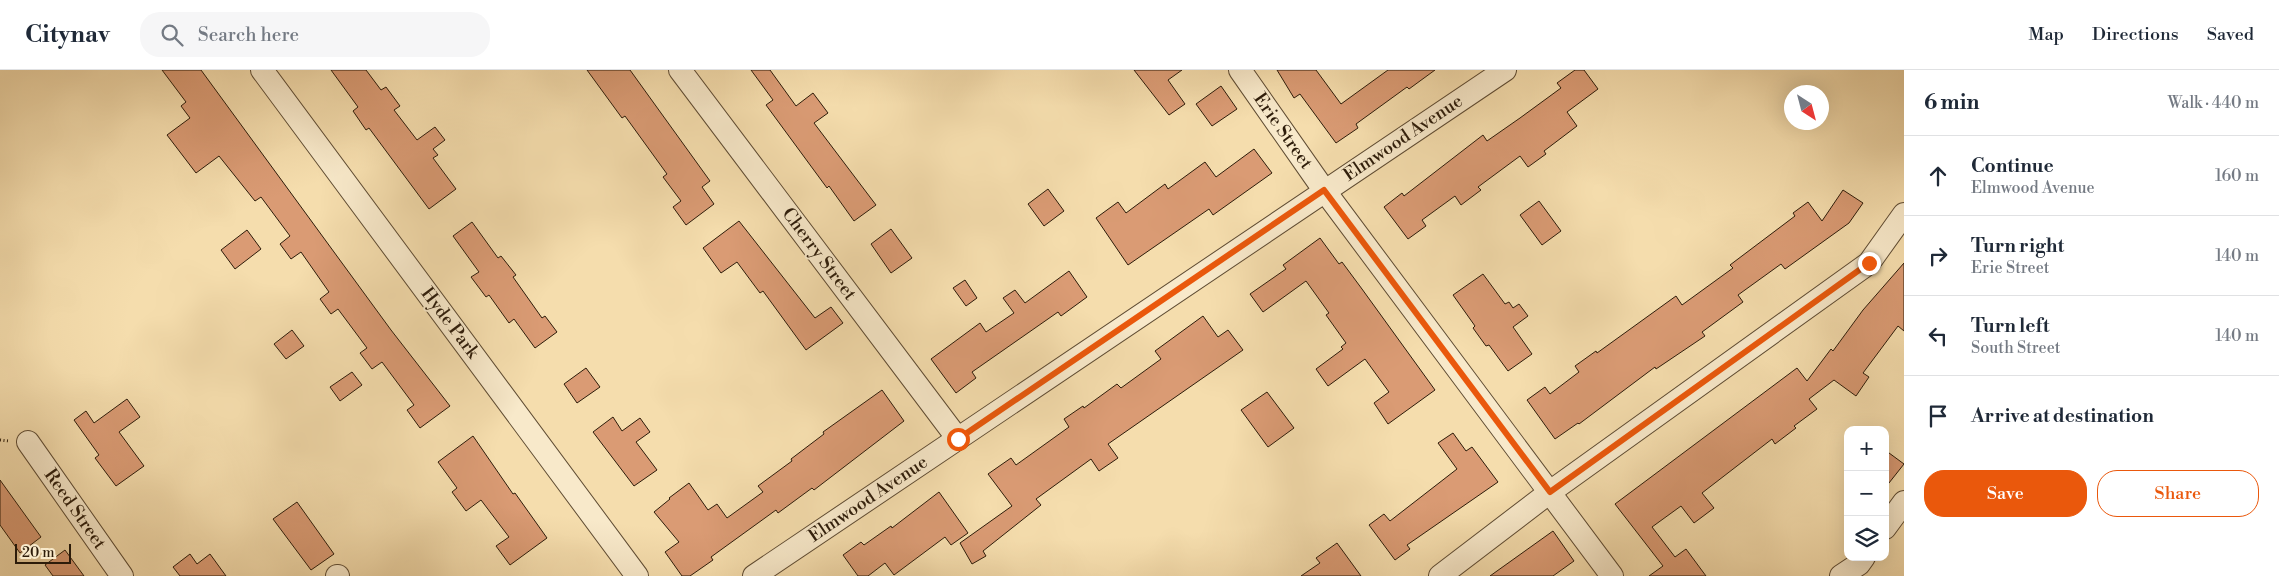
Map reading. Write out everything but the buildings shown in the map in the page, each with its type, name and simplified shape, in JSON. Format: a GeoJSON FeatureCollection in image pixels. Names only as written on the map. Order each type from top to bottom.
{"type":"FeatureCollection","features":[{"type":"Feature","properties":{"kind":"street","name":"Hyde Park"},"geometry":{"type":"LineString","coordinates":[[262,70],[637,576]]}},
{"type":"Feature","properties":{"kind":"street","name":"Cherry Street"},"geometry":{"type":"LineString","coordinates":[[680,70],[958,439]]}},
{"type":"Feature","properties":{"kind":"street","name":"Erie Street"},"geometry":{"type":"LineString","coordinates":[[1240,70],[1324,190],[1612,576]]}},
{"type":"Feature","properties":{"kind":"street","name":"Elmwood Avenue"},"geometry":{"type":"LineString","coordinates":[[755,576],[1324,190],[1505,70]]}},
{"type":"Feature","properties":{"kind":"street"},"geometry":{"type":"LineString","coordinates":[[1440,576],[1550,492],[1869,263],[1904,214]]}},
{"type":"Feature","properties":{"kind":"street","name":"Reed Street"},"geometry":{"type":"LineString","coordinates":[[28,442],[122,576]]}},
{"type":"Feature","properties":{"kind":"street"},"geometry":{"type":"LineString","coordinates":[[1889,523],[1904,502]]}},
{"type":"Feature","properties":{"kind":"street"},"geometry":{"type":"LineString","coordinates":[[1841,576],[1861,561]]}},
{"type":"Feature","properties":{"kind":"route"},"geometry":{"type":"LineString","coordinates":[[958,439],[1324,190],[1550,492],[1869,263]]}}]}
